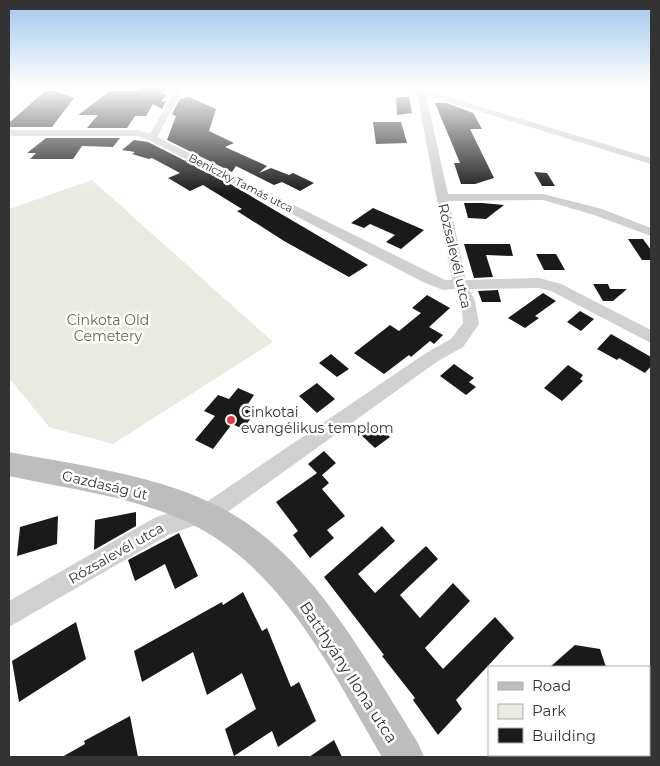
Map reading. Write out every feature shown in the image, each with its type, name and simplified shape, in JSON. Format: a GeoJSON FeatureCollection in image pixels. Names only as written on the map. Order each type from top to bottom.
{"type":"FeatureCollection","features":[{"type":"Feature","properties":{"kind":"street"},"geometry":{"type":"LineString","coordinates":[[152,138],[161,122]]}},
{"type":"Feature","properties":{"kind":"street","name":"Rózsalevél utca"},"geometry":{"type":"LineString","coordinates":[[9,615],[164,525],[214,509],[432,357],[457,343],[470,324],[468,301],[460,285],[427,122]]}},
{"type":"Feature","properties":{"kind":"street"},"geometry":{"type":"LineString","coordinates":[[522,122],[651,161]]}},
{"type":"Feature","properties":{"kind":"street","name":"Beniczky Tamás utca"},"geometry":{"type":"LineString","coordinates":[[9,133],[139,133],[428,279],[443,284],[539,283],[556,287],[651,338]]}},
{"type":"Feature","properties":{"kind":"street"},"geometry":{"type":"LineString","coordinates":[[441,198],[543,197],[598,212],[651,232]]}},
{"type":"Feature","properties":{"kind":"street","name":"Gazdaság út"},"geometry":{"type":"LineString","coordinates":[[9,464],[134,492],[164,500],[199,513]]}},
{"type":"Feature","properties":{"kind":"street","name":"Batthyány Ilona utca"},"geometry":{"type":"LineString","coordinates":[[199,513],[224,526],[255,549],[300,596],[404,757]]}},
{"type":"Feature","properties":{"kind":"green space","name":"Cinkota Old Cemetery"},"geometry":{"type":"Polygon","coordinates":[[[92,180],[273,342],[113,444],[49,427],[9,378],[9,209],[92,180]]]}},
{"type":"Feature","properties":{"kind":"building"},"geometry":{"type":"Polygon","coordinates":[[[56,122],[52,127],[9,127],[9,123],[56,122]]]}},
{"type":"Feature","properties":{"kind":"building"},"geometry":{"type":"Polygon","coordinates":[[[92,122],[131,122],[127,128],[87,128],[92,122]]]}},
{"type":"Feature","properties":{"kind":"building"},"geometry":{"type":"Polygon","coordinates":[[[174,122],[212,122],[209,131],[234,143],[225,147],[267,166],[259,173],[271,168],[289,175],[293,173],[314,183],[300,191],[282,182],[274,185],[236,166],[232,172],[167,140],[174,122]]]}},
{"type":"Feature","properties":{"kind":"building"},"geometry":{"type":"Polygon","coordinates":[[[373,122],[401,122],[407,143],[376,144],[373,122]]]}},
{"type":"Feature","properties":{"kind":"building"},"geometry":{"type":"Polygon","coordinates":[[[443,122],[478,122],[482,129],[470,129],[494,178],[475,184],[461,184],[454,163],[460,163],[443,122]]]}},
{"type":"Feature","properties":{"kind":"building"},"geometry":{"type":"Polygon","coordinates":[[[46,138],[120,138],[113,147],[82,146],[73,159],[30,159],[36,153],[27,153],[46,138]]]}},
{"type":"Feature","properties":{"kind":"building"},"geometry":{"type":"Polygon","coordinates":[[[134,140],[148,142],[227,182],[368,265],[349,277],[284,241],[237,211],[242,209],[203,185],[190,191],[168,178],[180,173],[152,158],[149,159],[132,154],[135,152],[122,150],[134,140]]]}},
{"type":"Feature","properties":{"kind":"building"},"geometry":{"type":"Polygon","coordinates":[[[534,172],[547,173],[555,186],[542,186],[534,172]]]}},
{"type":"Feature","properties":{"kind":"building"},"geometry":{"type":"Polygon","coordinates":[[[464,203],[504,205],[486,219],[468,218],[464,203]]]}},
{"type":"Feature","properties":{"kind":"building"},"geometry":{"type":"Polygon","coordinates":[[[373,208],[424,230],[401,249],[386,242],[395,235],[370,224],[364,228],[351,223],[373,208]]]}},
{"type":"Feature","properties":{"kind":"building"},"geometry":{"type":"Polygon","coordinates":[[[628,239],[643,239],[651,250],[651,260],[642,260],[628,239]]]}},
{"type":"Feature","properties":{"kind":"building"},"geometry":{"type":"Polygon","coordinates":[[[464,244],[510,244],[513,256],[486,255],[493,277],[474,278],[464,244]]]}},
{"type":"Feature","properties":{"kind":"building"},"geometry":{"type":"Polygon","coordinates":[[[536,254],[556,254],[565,270],[544,270],[536,254]]]}},
{"type":"Feature","properties":{"kind":"building"},"geometry":{"type":"Polygon","coordinates":[[[593,284],[608,284],[610,289],[627,289],[613,301],[603,301],[593,284]]]}},
{"type":"Feature","properties":{"kind":"building"},"geometry":{"type":"Polygon","coordinates":[[[498,290],[501,302],[482,302],[478,291],[498,290]]]}},
{"type":"Feature","properties":{"kind":"building"},"geometry":{"type":"Polygon","coordinates":[[[543,293],[556,301],[535,316],[539,318],[525,328],[508,318],[543,293]]]}},
{"type":"Feature","properties":{"kind":"building"},"geometry":{"type":"Polygon","coordinates":[[[427,295],[450,308],[429,327],[443,335],[434,344],[430,341],[411,357],[409,355],[384,374],[354,353],[390,325],[399,331],[421,313],[412,308],[427,295]]]}},
{"type":"Feature","properties":{"kind":"building"},"geometry":{"type":"Polygon","coordinates":[[[580,311],[594,319],[581,331],[567,322],[580,311]]]}},
{"type":"Feature","properties":{"kind":"building"},"geometry":{"type":"Polygon","coordinates":[[[611,334],[651,357],[651,366],[645,373],[619,358],[617,360],[597,349],[611,334]]]}},
{"type":"Feature","properties":{"kind":"building"},"geometry":{"type":"Polygon","coordinates":[[[331,354],[349,369],[337,377],[319,363],[331,354]]]}},
{"type":"Feature","properties":{"kind":"building"},"geometry":{"type":"Polygon","coordinates":[[[454,364],[474,378],[469,382],[476,387],[466,395],[440,376],[454,364]]]}},
{"type":"Feature","properties":{"kind":"building"},"geometry":{"type":"Polygon","coordinates":[[[568,365],[583,375],[580,379],[583,381],[562,401],[544,388],[568,365]]]}},
{"type":"Feature","properties":{"kind":"building"},"geometry":{"type":"Polygon","coordinates":[[[317,383],[335,399],[317,413],[299,396],[317,383]]]}},
{"type":"Feature","properties":{"kind":"building","name":"Cinkotai evangélikus templom"},"geometry":{"type":"Polygon","coordinates":[[[238,388],[254,395],[246,407],[256,411],[243,429],[232,424],[213,449],[195,440],[215,416],[204,411],[218,395],[229,399],[238,388]]]}},
{"type":"Feature","properties":{"kind":"building"},"geometry":{"type":"Polygon","coordinates":[[[375,423],[390,437],[375,448],[360,434],[375,423]]]}},
{"type":"Feature","properties":{"kind":"building"},"geometry":{"type":"Polygon","coordinates":[[[324,451],[336,463],[322,475],[329,483],[322,489],[345,516],[327,530],[334,538],[310,558],[293,535],[298,531],[276,502],[317,473],[308,464],[324,451]]]}},
{"type":"Feature","properties":{"kind":"building"},"geometry":{"type":"Polygon","coordinates":[[[136,512],[136,526],[94,550],[95,520],[136,512]]]}},
{"type":"Feature","properties":{"kind":"building"},"geometry":{"type":"Polygon","coordinates":[[[58,516],[57,544],[17,556],[20,527],[58,516]]]}},
{"type":"Feature","properties":{"kind":"building"},"geometry":{"type":"Polygon","coordinates":[[[382,526],[395,541],[358,574],[375,593],[426,546],[438,559],[400,595],[420,618],[453,583],[470,601],[425,648],[443,669],[495,617],[514,638],[456,700],[462,709],[438,735],[413,700],[415,698],[382,656],[384,655],[324,577],[382,526]]]}},
{"type":"Feature","properties":{"kind":"building"},"geometry":{"type":"Polygon","coordinates":[[[179,533],[198,576],[175,589],[165,564],[135,581],[128,560],[179,533]]]}},
{"type":"Feature","properties":{"kind":"building"},"geometry":{"type":"Polygon","coordinates":[[[243,592],[262,631],[267,628],[291,687],[299,682],[316,721],[278,747],[272,731],[234,756],[225,729],[256,709],[242,673],[207,695],[193,652],[142,682],[134,651],[222,602],[223,605],[243,592]]]}},
{"type":"Feature","properties":{"kind":"building"},"geometry":{"type":"Polygon","coordinates":[[[76,622],[86,659],[19,702],[12,661],[76,622]]]}},
{"type":"Feature","properties":{"kind":"building"},"geometry":{"type":"Polygon","coordinates":[[[575,645],[600,649],[606,666],[551,666],[575,645]]]}},
{"type":"Feature","properties":{"kind":"building"},"geometry":{"type":"Polygon","coordinates":[[[130,716],[138,757],[62,757],[85,744],[84,741],[130,716]]]}},
{"type":"Feature","properties":{"kind":"building"},"geometry":{"type":"Polygon","coordinates":[[[334,740],[342,757],[309,757],[334,740]]]}},
{"type":"Feature","properties":{"kind":"place","name":"Cinkotai evangélikus templom"},"geometry":{"type":"Point","coordinates":[231,420]}}]}
